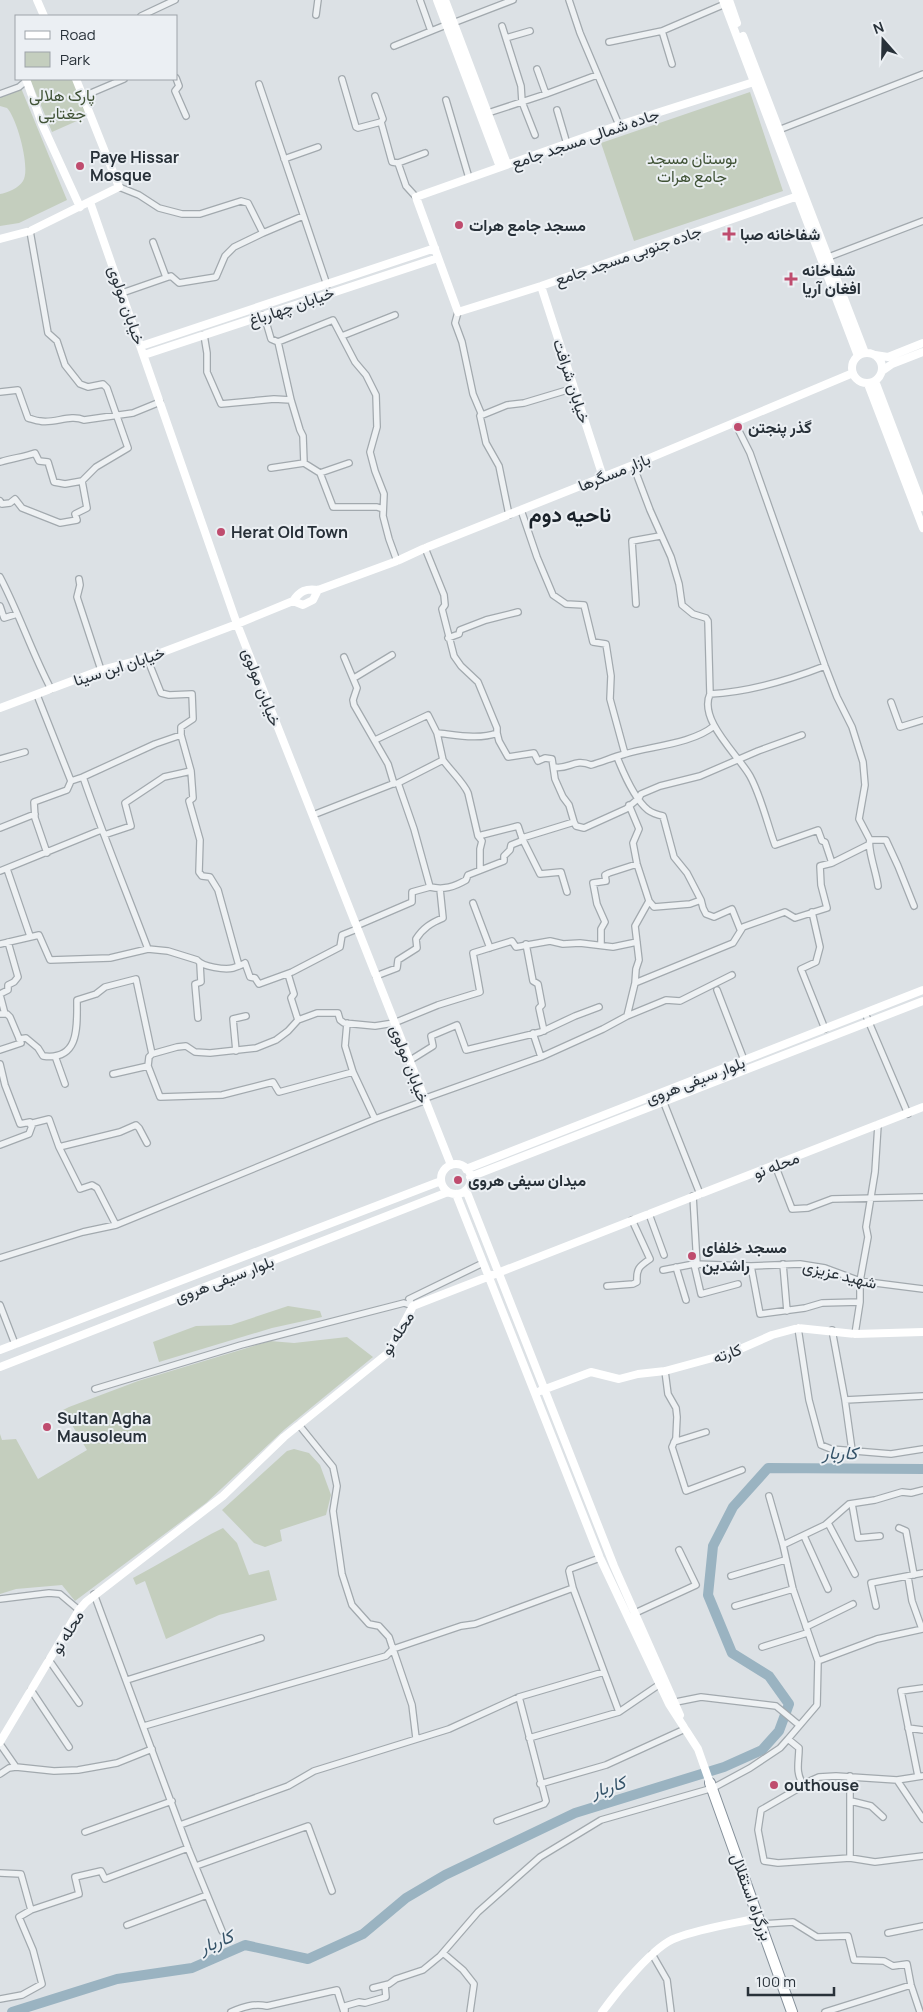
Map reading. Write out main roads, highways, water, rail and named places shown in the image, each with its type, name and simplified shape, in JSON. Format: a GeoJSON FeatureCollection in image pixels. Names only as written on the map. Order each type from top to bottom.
{"type":"FeatureCollection","features":[{"type":"Feature","properties":{"kind":"highway","name":"بزرگراه استقلال"},"geometry":{"type":"LineString","coordinates":[[712,1785],[792,2012]]}},
{"type":"Feature","properties":{"kind":"waterway","name":"کاربار"},"geometry":{"type":"LineString","coordinates":[[12,2012],[117,1979],[192,1968],[245,1945],[308,1959],[363,1934],[406,1898],[445,1875],[575,1813],[724,1767],[762,1750],[779,1731],[789,1704],[769,1676],[732,1653],[708,1595],[713,1546],[733,1507],[768,1468],[923,1469]]}},
{"type":"Feature","properties":{"kind":"place","name":"Paye Hissar Mosque"},"geometry":{"type":"Point","coordinates":[80,166]}},
{"type":"Feature","properties":{"kind":"place","name":"مسجد جامع هرات"},"geometry":{"type":"Point","coordinates":[459,225]}},
{"type":"Feature","properties":{"kind":"place","name":"شفاخانه صبا"},"geometry":{"type":"Point","coordinates":[729,234]}},
{"type":"Feature","properties":{"kind":"place","name":"شفاخانه افغان آریا"},"geometry":{"type":"Point","coordinates":[791,279]}},
{"type":"Feature","properties":{"kind":"place","name":"گذر پنجتن"},"geometry":{"type":"Point","coordinates":[738,427]}},
{"type":"Feature","properties":{"kind":"place","name":"Herat Old Town"},"geometry":{"type":"Point","coordinates":[221,532]}},
{"type":"Feature","properties":{"kind":"place","name":"میدان سیفی هروی"},"geometry":{"type":"Point","coordinates":[458,1180]}},
{"type":"Feature","properties":{"kind":"place","name":"مسجد خلفای راشدین"},"geometry":{"type":"Point","coordinates":[692,1256]}},
{"type":"Feature","properties":{"kind":"place","name":"Sultan Agha Mausoleum"},"geometry":{"type":"Point","coordinates":[47,1427]}},
{"type":"Feature","properties":{"kind":"place","name":"outhouse"},"geometry":{"type":"Point","coordinates":[774,1785]}},
{"type":"Feature","properties":{"kind":"district","name":"ناحیه دوم"},"geometry":{"type":"Point","coordinates":[570,514]}},
{"type":"Feature","properties":{"kind":"park label","name":"پارک هلالی جغتایی"},"geometry":{"type":"Point","coordinates":[62,104]}},
{"type":"Feature","properties":{"kind":"park label","name":"بوستان مسجد جامع هرات"},"geometry":{"type":"Point","coordinates":[692,167]}}]}
